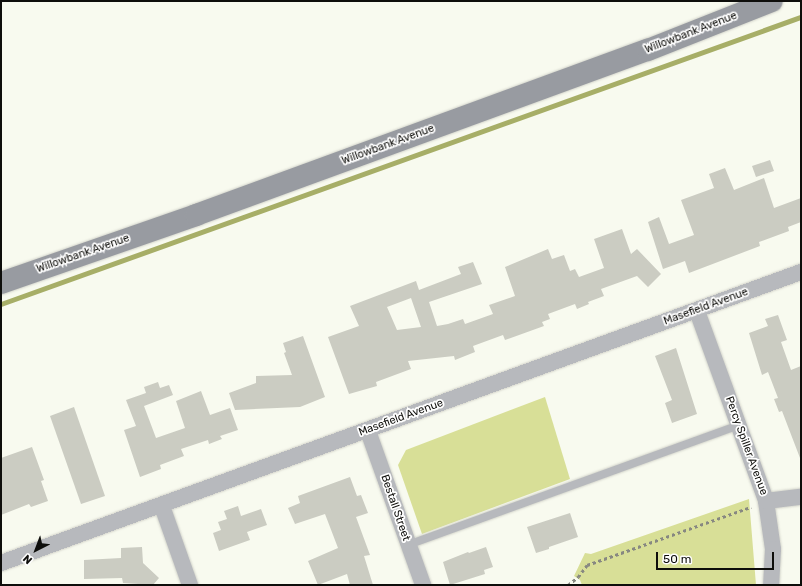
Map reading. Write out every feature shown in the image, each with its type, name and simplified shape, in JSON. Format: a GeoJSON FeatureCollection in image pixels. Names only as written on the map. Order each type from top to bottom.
{"type":"FeatureCollection","features":[{"type":"Feature","properties":{"kind":"main road","name":"Willowbank Avenue"},"geometry":{"type":"LineString","coordinates":[[1,283],[196,215],[611,64],[772,1]]}},
{"type":"Feature","properties":{"kind":"street","name":"Masefield Avenue"},"geometry":{"type":"LineString","coordinates":[[1,563],[162,506],[801,272]]}},
{"type":"Feature","properties":{"kind":"street","name":"Percy Spiller Avenue"},"geometry":{"type":"LineString","coordinates":[[697,311],[766,501],[773,549],[772,585]]}},
{"type":"Feature","properties":{"kind":"street","name":"Bestall Street"},"geometry":{"type":"LineString","coordinates":[[368,430],[423,585]]}},
{"type":"Feature","properties":{"kind":"street"},"geometry":{"type":"LineString","coordinates":[[766,501],[801,497]]}},
{"type":"Feature","properties":{"kind":"street"},"geometry":{"type":"LineString","coordinates":[[162,506],[190,585]]}},
{"type":"Feature","properties":{"kind":"lane"},"geometry":{"type":"LineString","coordinates":[[408,545],[739,425]]}},
{"type":"Feature","properties":{"kind":"path"},"geometry":{"type":"LineString","coordinates":[[568,585],[578,577],[587,565],[766,501]]}},
{"type":"Feature","properties":{"kind":"green space"},"geometry":{"type":"Polygon","coordinates":[[[545,397],[570,479],[422,534],[398,465],[406,450],[545,397]]]}},
{"type":"Feature","properties":{"kind":"green space"},"geometry":{"type":"Polygon","coordinates":[[[749,499],[756,585],[582,585],[580,580],[574,576],[585,553],[591,554],[749,499]]]}},
{"type":"Feature","properties":{"kind":"building"},"geometry":{"type":"Polygon","coordinates":[[[770,160],[774,171],[756,177],[752,166],[770,160]]]}},
{"type":"Feature","properties":{"kind":"building"},"geometry":{"type":"Polygon","coordinates":[[[725,168],[734,190],[764,178],[774,208],[801,198],[801,222],[788,227],[789,231],[759,242],[760,246],[689,273],[685,261],[663,269],[648,222],[659,217],[669,244],[694,235],[681,200],[714,188],[709,174],[725,168]]]}},
{"type":"Feature","properties":{"kind":"building"},"geometry":{"type":"Polygon","coordinates":[[[622,229],[631,254],[637,249],[661,274],[648,287],[637,276],[601,289],[604,296],[588,302],[589,304],[577,309],[575,304],[548,314],[550,319],[542,322],[544,326],[505,340],[503,335],[473,346],[475,352],[455,360],[454,356],[408,361],[411,369],[376,382],[377,386],[349,394],[328,337],[359,326],[350,306],[416,281],[419,290],[461,274],[458,267],[473,262],[482,284],[429,302],[437,326],[463,319],[465,324],[493,314],[489,305],[515,296],[505,267],[548,249],[552,259],[564,255],[570,271],[575,269],[579,277],[604,268],[594,239],[622,229]],[[411,298],[387,307],[397,330],[421,327],[411,298]]]}},
{"type":"Feature","properties":{"kind":"building"},"geometry":{"type":"Polygon","coordinates":[[[778,315],[787,340],[781,342],[791,370],[801,366],[800,458],[782,411],[779,412],[774,399],[778,398],[768,372],[762,375],[749,333],[768,326],[765,319],[778,315]]]}},
{"type":"Feature","properties":{"kind":"building"},"geometry":{"type":"Polygon","coordinates":[[[303,336],[325,397],[300,407],[235,410],[229,393],[256,383],[256,376],[292,375],[284,353],[286,352],[283,343],[303,336]]]}},
{"type":"Feature","properties":{"kind":"building"},"geometry":{"type":"Polygon","coordinates":[[[676,348],[697,414],[672,423],[665,403],[672,400],[655,356],[676,348]]]}},
{"type":"Feature","properties":{"kind":"building"},"geometry":{"type":"Polygon","coordinates":[[[158,382],[160,388],[169,385],[173,395],[144,406],[156,438],[185,428],[176,401],[201,391],[210,415],[230,408],[238,430],[220,436],[222,439],[209,444],[208,440],[181,449],[184,456],[160,465],[161,469],[140,477],[124,430],[136,426],[126,400],[146,393],[144,387],[158,382]]]}},
{"type":"Feature","properties":{"kind":"building"},"geometry":{"type":"Polygon","coordinates":[[[74,407],[105,496],[81,504],[50,416],[74,407]]]}},
{"type":"Feature","properties":{"kind":"building"},"geometry":{"type":"Polygon","coordinates":[[[32,447],[44,480],[41,481],[48,501],[31,507],[29,504],[1,515],[1,458],[32,447]]]}},
{"type":"Feature","properties":{"kind":"building"},"geometry":{"type":"Polygon","coordinates":[[[350,477],[357,496],[361,495],[368,513],[356,517],[370,555],[364,556],[373,585],[350,585],[347,574],[318,585],[308,561],[338,548],[325,514],[295,524],[288,508],[300,503],[298,496],[350,477]]]}},
{"type":"Feature","properties":{"kind":"building"},"geometry":{"type":"Polygon","coordinates":[[[238,506],[241,516],[261,509],[267,525],[247,532],[250,540],[219,551],[213,533],[221,530],[218,522],[227,519],[224,511],[238,506]]]}},
{"type":"Feature","properties":{"kind":"building"},"geometry":{"type":"Polygon","coordinates":[[[570,513],[578,537],[536,553],[527,527],[570,513]]]}},
{"type":"Feature","properties":{"kind":"building"},"geometry":{"type":"Polygon","coordinates":[[[142,547],[143,563],[159,578],[153,585],[123,583],[122,578],[84,579],[84,560],[121,558],[121,548],[142,547]]]}},
{"type":"Feature","properties":{"kind":"building"},"geometry":{"type":"Polygon","coordinates":[[[486,547],[493,567],[484,570],[485,574],[450,585],[443,562],[468,552],[469,553],[486,547]]]}},
{"type":"Feature","properties":{"kind":"waterway"},"geometry":{"type":"LineString","coordinates":[[1,304],[801,17]]}}]}
